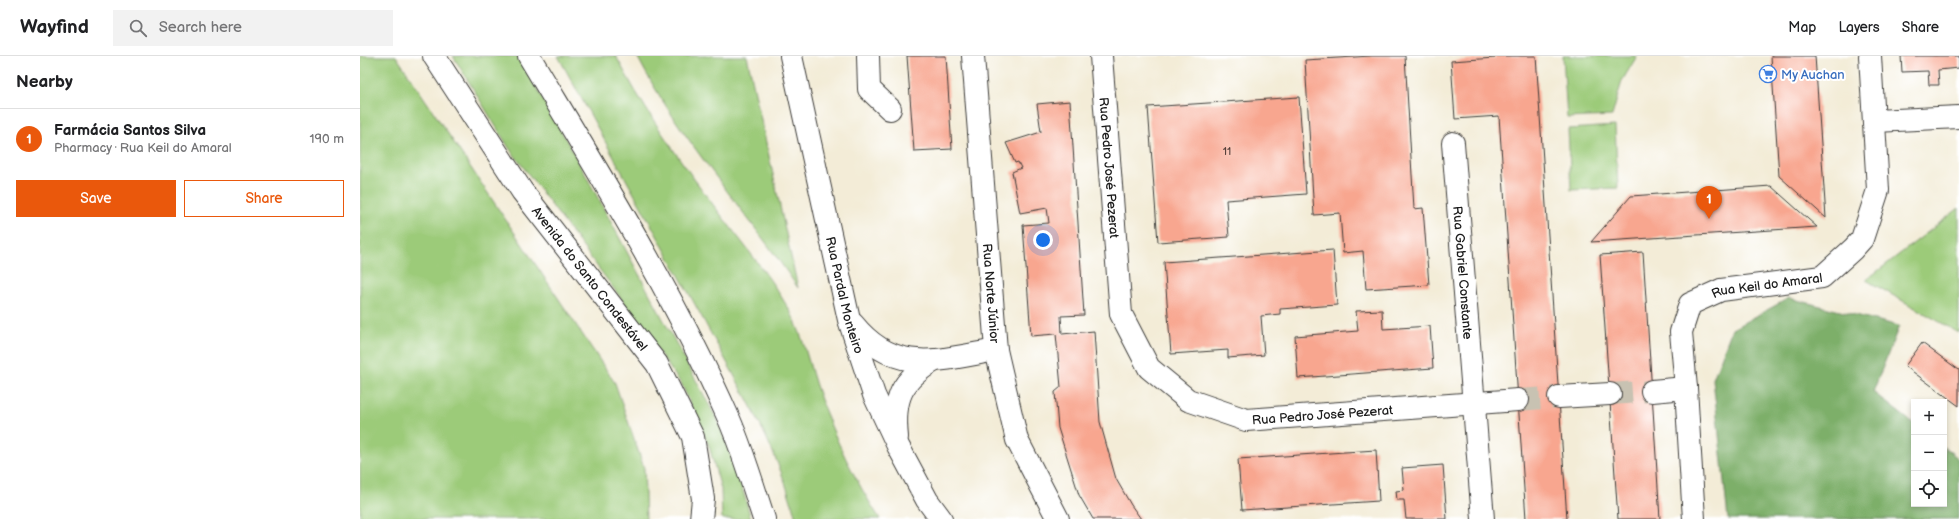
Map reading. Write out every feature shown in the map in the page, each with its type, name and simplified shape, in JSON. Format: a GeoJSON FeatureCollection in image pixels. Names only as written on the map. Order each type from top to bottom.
{"type":"FeatureCollection","features":[{"type":"Feature","properties":{"kind":"main road","name":"Avenida do Santo Condestável"},"geometry":{"type":"LineString","coordinates":[[434,56],[522,191],[657,364],[693,437],[703,499],[701,519]]}},
{"type":"Feature","properties":{"kind":"main road"},"geometry":{"type":"LineString","coordinates":[[529,56],[640,242],[695,346],[730,421],[764,519]]}},
{"type":"Feature","properties":{"kind":"main road","name":"Rua Pardal Monteiro"},"geometry":{"type":"LineString","coordinates":[[791,56],[849,320],[874,395],[898,446],[927,500],[941,519]]}},
{"type":"Feature","properties":{"kind":"main road"},"geometry":{"type":"LineString","coordinates":[[868,56],[869,89],[890,109]]}},
{"type":"Feature","properties":{"kind":"main road","name":"Rua Norte Júnior"},"geometry":{"type":"LineString","coordinates":[[973,56],[996,350],[1017,440],[1058,519]]}},
{"type":"Feature","properties":{"kind":"main road","name":"Rua Pedro José Pezerat"},"geometry":{"type":"LineString","coordinates":[[1101,56],[1121,314],[1149,368],[1188,400],[1246,420],[1518,400]]}},
{"type":"Feature","properties":{"kind":"main road","name":"Rua Keil do Amaral"},"geometry":{"type":"LineString","coordinates":[[1694,519],[1681,332],[1690,304],[1720,290],[1822,277],[1854,249],[1862,238],[1878,190],[1870,56]]}},
{"type":"Feature","properties":{"kind":"main road"},"geometry":{"type":"LineString","coordinates":[[1875,120],[1959,117]]}},
{"type":"Feature","properties":{"kind":"main road","name":"Rua Gabriel Constante"},"geometry":{"type":"LineString","coordinates":[[1453,143],[1475,403]]}},
{"type":"Feature","properties":{"kind":"main road"},"geometry":{"type":"LineString","coordinates":[[849,320],[863,336],[881,350],[903,359],[917,361],[935,360],[996,350]]}},
{"type":"Feature","properties":{"kind":"main road"},"geometry":{"type":"LineString","coordinates":[[898,446],[896,404],[907,381],[920,369],[935,360]]}},
{"type":"Feature","properties":{"kind":"main road"},"geometry":{"type":"LineString","coordinates":[[1652,391],[1686,388]]}},
{"type":"Feature","properties":{"kind":"main road"},"geometry":{"type":"LineString","coordinates":[[1559,397],[1610,394]]}},
{"type":"Feature","properties":{"kind":"main road"},"geometry":{"type":"LineString","coordinates":[[1475,403],[1483,519]]}},
{"type":"Feature","properties":{"kind":"green space"},"geometry":{"type":"Polygon","coordinates":[[[360,56],[396,56],[615,383],[644,468],[646,519],[360,519],[360,56]]]}},
{"type":"Feature","properties":{"kind":"green space"},"geometry":{"type":"Polygon","coordinates":[[[453,56],[519,56],[577,159],[719,423],[742,487],[751,519],[722,519],[721,489],[709,446],[682,385],[620,297],[509,148],[453,56]]]}},
{"type":"Feature","properties":{"kind":"green space"},"geometry":{"type":"Polygon","coordinates":[[[558,56],[616,56],[646,108],[668,142],[759,265],[790,311],[799,331],[815,384],[831,427],[854,474],[880,519],[796,519],[781,472],[754,412],[558,56]]]}},
{"type":"Feature","properties":{"kind":"green space"},"geometry":{"type":"Polygon","coordinates":[[[637,56],[747,56],[798,288],[693,146],[654,87],[637,56]]]}},
{"type":"Feature","properties":{"kind":"green space"},"geometry":{"type":"Polygon","coordinates":[[[1563,56],[1637,56],[1622,81],[1612,116],[1567,118],[1563,56]]]}},
{"type":"Feature","properties":{"kind":"green space"},"geometry":{"type":"Polygon","coordinates":[[[1615,126],[1618,188],[1571,190],[1568,129],[1615,126]]]}},
{"type":"Feature","properties":{"kind":"green space"},"geometry":{"type":"Polygon","coordinates":[[[1959,208],[1959,333],[1866,280],[1959,208]]]}},
{"type":"Feature","properties":{"kind":"green space"},"geometry":{"type":"Polygon","coordinates":[[[1789,298],[1899,326],[1873,392],[1911,422],[1911,507],[1947,507],[1947,449],[1959,459],[1959,519],[1728,519],[1713,379],[1732,329],[1789,298]]]}},
{"type":"Feature","properties":{"kind":"building"},"geometry":{"type":"Polygon","coordinates":[[[907,56],[946,56],[952,149],[914,151],[907,56]]]}},
{"type":"Feature","properties":{"kind":"building"},"geometry":{"type":"Polygon","coordinates":[[[1371,56],[1405,56],[1414,209],[1423,208],[1429,285],[1366,289],[1363,251],[1343,253],[1340,213],[1314,215],[1305,60],[1371,56]]]}},
{"type":"Feature","properties":{"kind":"building"},"geometry":{"type":"Polygon","coordinates":[[[1495,56],[1536,56],[1567,519],[1526,519],[1499,116],[1455,119],[1451,61],[1495,58],[1495,56]]]}},
{"type":"Feature","properties":{"kind":"building"},"geometry":{"type":"Polygon","coordinates":[[[1771,56],[1815,56],[1826,218],[1779,176],[1771,56]]]}},
{"type":"Feature","properties":{"kind":"building"},"geometry":{"type":"Polygon","coordinates":[[[1901,56],[1959,56],[1959,68],[1938,70],[1939,85],[1929,85],[1928,71],[1902,72],[1901,56]]]}},
{"type":"Feature","properties":{"kind":"building"},"geometry":{"type":"Polygon","coordinates":[[[1299,97],[1306,194],[1226,200],[1229,237],[1158,242],[1148,107],[1299,97]]]}},
{"type":"Feature","properties":{"kind":"building"},"geometry":{"type":"Polygon","coordinates":[[[1070,101],[1084,315],[1061,316],[1062,334],[1094,331],[1100,422],[1116,479],[1141,519],[1093,519],[1079,495],[1058,428],[1055,392],[1061,387],[1056,334],[1031,336],[1023,225],[1049,223],[1047,208],[1020,213],[1012,172],[1021,168],[1018,162],[1015,163],[1006,143],[1041,132],[1037,104],[1070,101]]]}},
{"type":"Feature","properties":{"kind":"building"},"geometry":{"type":"Polygon","coordinates":[[[1771,186],[1817,227],[1591,242],[1631,196],[1771,186]]]}},
{"type":"Feature","properties":{"kind":"building"},"geometry":{"type":"Polygon","coordinates":[[[1333,250],[1337,305],[1280,309],[1280,314],[1261,316],[1264,355],[1228,358],[1228,350],[1171,354],[1164,262],[1333,250]]]}},
{"type":"Feature","properties":{"kind":"building"},"geometry":{"type":"Polygon","coordinates":[[[1643,252],[1660,519],[1618,519],[1600,255],[1643,252]]]}},
{"type":"Feature","properties":{"kind":"building"},"geometry":{"type":"Polygon","coordinates":[[[1382,310],[1383,329],[1430,326],[1433,368],[1298,378],[1295,336],[1358,331],[1356,311],[1382,310]]]}},
{"type":"Feature","properties":{"kind":"building"},"geometry":{"type":"Polygon","coordinates":[[[1922,343],[1959,370],[1959,406],[1905,366],[1922,343]]]}},
{"type":"Feature","properties":{"kind":"building"},"geometry":{"type":"Polygon","coordinates":[[[1376,450],[1379,501],[1242,510],[1238,459],[1376,450]]]}},
{"type":"Feature","properties":{"kind":"building"},"geometry":{"type":"Polygon","coordinates":[[[1443,465],[1447,519],[1406,519],[1404,500],[1397,500],[1396,491],[1404,490],[1402,468],[1443,465]]]}},
{"type":"Feature","properties":{"kind":"tunnel"},"geometry":{"type":"LineString","coordinates":[[1610,394],[1652,391]]}},
{"type":"Feature","properties":{"kind":"tunnel"},"geometry":{"type":"LineString","coordinates":[[1518,400],[1559,397]]}},
{"type":"Feature","properties":{"kind":"place","name":"My Auchan"},"geometry":{"type":"Point","coordinates":[1768,74]}},
{"type":"Feature","properties":{"kind":"place","name":"Farmácia Santos Silva"},"geometry":{"type":"Point","coordinates":[1709,219]}}]}
